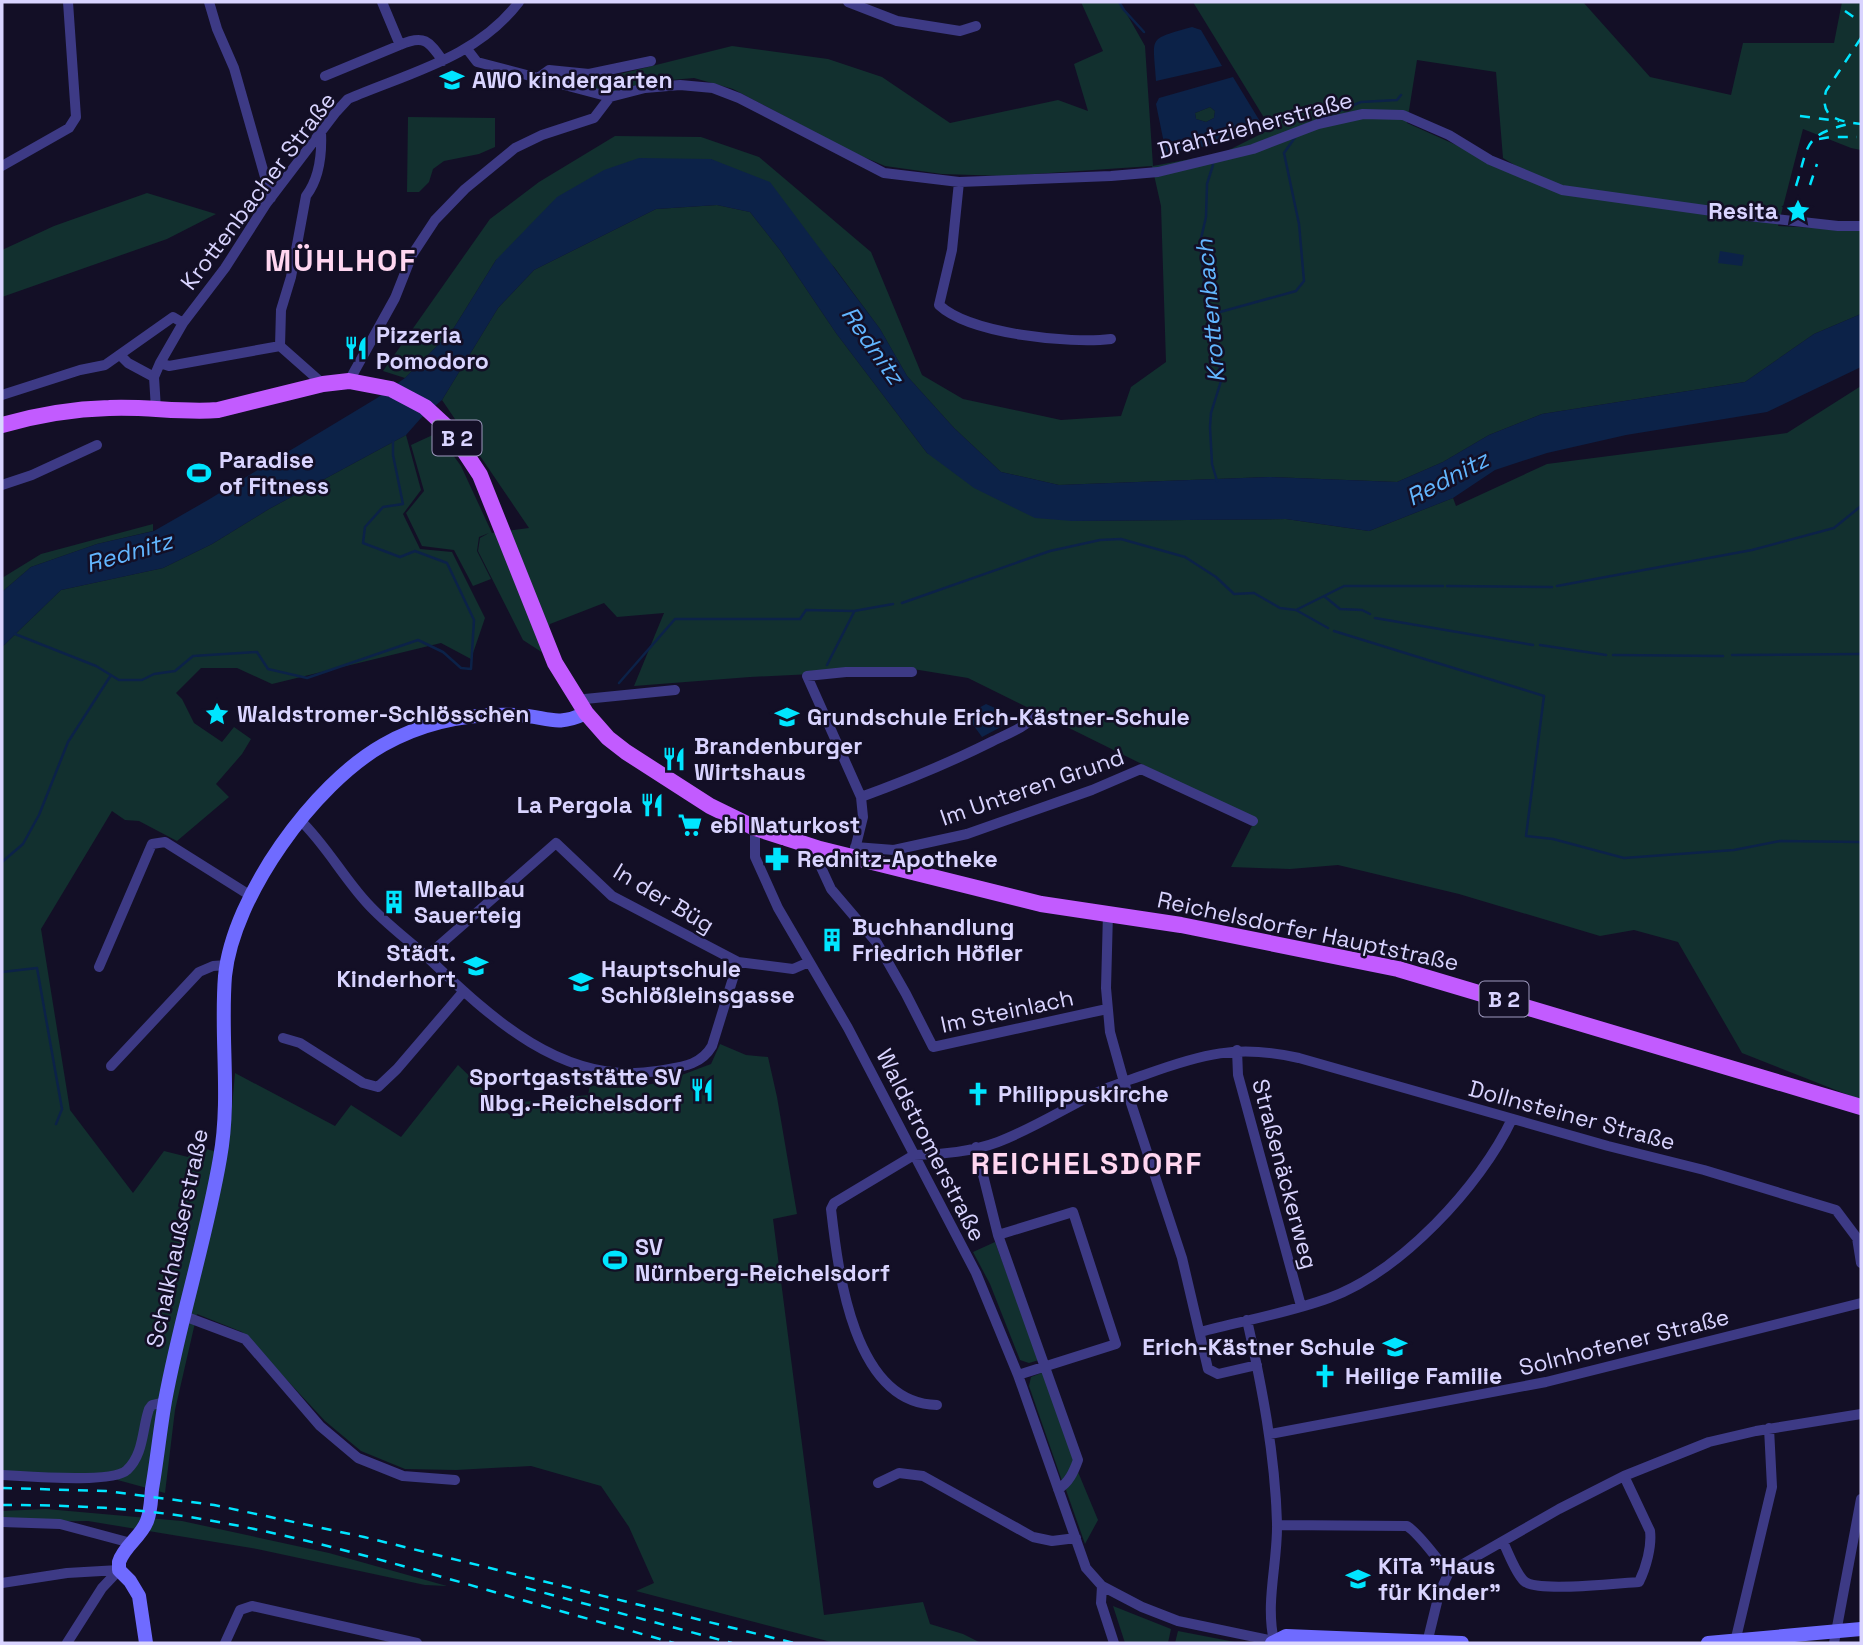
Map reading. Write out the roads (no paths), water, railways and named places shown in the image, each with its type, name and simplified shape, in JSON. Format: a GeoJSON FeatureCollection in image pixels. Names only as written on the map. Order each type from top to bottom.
{"type":"FeatureCollection","features":[{"type":"Feature","properties":{"kind":"main road","name":"B 2"},"geometry":{"type":"LineString","coordinates":[[2,425],[37,415],[110,408],[198,412],[218,410],[323,384],[356,382]]}},
{"type":"Feature","properties":{"kind":"main road","name":"Reichelsdorfer Hauptstraße"},"geometry":{"type":"LineString","coordinates":[[356,382],[391,389],[413,400],[435,415],[451,431],[477,469],[507,537],[555,663],[582,708],[608,738],[702,801],[755,828],[820,849],[854,852],[1030,902],[1257,939],[1410,972],[1861,1107]]}},
{"type":"Feature","properties":{"kind":"main road","name":"Schalkhaußerstraße"},"geometry":{"type":"LineString","coordinates":[[119,1570],[121,1556],[148,1518],[165,1402],[223,1140],[226,1104],[227,965],[235,935],[251,896],[300,820],[335,781],[382,746],[425,726],[460,717],[523,715],[564,722],[582,708]]}},
{"type":"Feature","properties":{"kind":"main road"},"geometry":{"type":"LineString","coordinates":[[119,1570],[139,1595],[146,1643]]}},
{"type":"Feature","properties":{"kind":"main road"},"geometry":{"type":"LineString","coordinates":[[1708,1643],[1835,1638],[1861,1629]]}},
{"type":"Feature","properties":{"kind":"main road"},"geometry":{"type":"LineString","coordinates":[[1273,1642],[1286,1636],[1301,1636],[1462,1643]]}},
{"type":"Feature","properties":{"kind":"street"},"geometry":{"type":"LineString","coordinates":[[2,166],[69,128],[76,117],[68,2]]}},
{"type":"Feature","properties":{"kind":"street"},"geometry":{"type":"LineString","coordinates":[[209,2],[234,68],[271,198]]}},
{"type":"Feature","properties":{"kind":"street"},"geometry":{"type":"LineString","coordinates":[[382,2],[400,45]]}},
{"type":"Feature","properties":{"kind":"street","name":"Krottenbacher Straße"},"geometry":{"type":"LineString","coordinates":[[156,409],[155,377],[183,323],[225,268],[271,198],[348,99],[467,50],[504,21],[519,2]]}},
{"type":"Feature","properties":{"kind":"street"},"geometry":{"type":"LineString","coordinates":[[848,2],[897,21],[960,31],[976,26]]}},
{"type":"Feature","properties":{"kind":"street"},"geometry":{"type":"LineString","coordinates":[[325,76],[415,38],[432,46],[443,61]]}},
{"type":"Feature","properties":{"kind":"street","name":"Drahtzieherstraße"},"geometry":{"type":"LineString","coordinates":[[467,50],[477,62],[610,97],[645,88],[680,85],[713,89],[739,98],[884,173],[959,182],[1158,172],[1253,149],[1318,124],[1363,114],[1403,115],[1449,135],[1490,160],[1562,190],[1772,219],[1861,226]]}},
{"type":"Feature","properties":{"kind":"street","name":"Drahtzieherstraße"},"geometry":{"type":"LineString","coordinates":[[538,78],[550,70],[589,74],[651,61]]}},
{"type":"Feature","properties":{"kind":"street"},"geometry":{"type":"LineString","coordinates":[[356,382],[396,298],[412,255],[435,220],[465,189],[515,148],[542,135],[594,118],[610,97]]}},
{"type":"Feature","properties":{"kind":"street"},"geometry":{"type":"LineString","coordinates":[[280,346],[281,310],[291,276],[306,196],[314,186],[322,147],[321,132]]}},
{"type":"Feature","properties":{"kind":"street"},"geometry":{"type":"LineString","coordinates":[[959,182],[952,250],[939,304],[947,312],[990,328],[1032,336],[1094,341],[1111,339]]}},
{"type":"Feature","properties":{"kind":"street"},"geometry":{"type":"LineString","coordinates":[[2,395],[80,370],[105,365],[173,317],[183,323]]}},
{"type":"Feature","properties":{"kind":"street"},"geometry":{"type":"LineString","coordinates":[[160,363],[169,366],[280,346]]}},
{"type":"Feature","properties":{"kind":"street"},"geometry":{"type":"LineString","coordinates":[[280,346],[323,384]]}},
{"type":"Feature","properties":{"kind":"street"},"geometry":{"type":"LineString","coordinates":[[120,355],[128,363],[155,377]]}},
{"type":"Feature","properties":{"kind":"street"},"geometry":{"type":"LineString","coordinates":[[2,485],[32,475],[97,445]]}},
{"type":"Feature","properties":{"kind":"street"},"geometry":{"type":"LineString","coordinates":[[854,852],[863,817],[861,797],[807,676],[846,671],[912,672]]}},
{"type":"Feature","properties":{"kind":"street"},"geometry":{"type":"LineString","coordinates":[[582,708],[585,698],[675,690]]}},
{"type":"Feature","properties":{"kind":"street"},"geometry":{"type":"LineString","coordinates":[[861,797],[916,777],[981,747],[1029,723],[1037,714]]}},
{"type":"Feature","properties":{"kind":"street","name":"Im Unteren Grund"},"geometry":{"type":"LineString","coordinates":[[854,852],[894,850],[967,834],[1092,790],[1141,769],[1254,821]]}},
{"type":"Feature","properties":{"kind":"street"},"geometry":{"type":"LineString","coordinates":[[300,820],[368,903],[463,992],[503,1025],[578,1066],[626,1074],[693,1064],[706,1057],[712,1046],[737,962]]}},
{"type":"Feature","properties":{"kind":"street","name":"Waldstromerstraße"},"geometry":{"type":"LineString","coordinates":[[755,828],[755,857],[778,908],[848,1028],[976,1273],[1018,1375],[1086,1568],[1102,1586],[1142,1607],[1178,1621],[1273,1642]]}},
{"type":"Feature","properties":{"kind":"street"},"geometry":{"type":"LineString","coordinates":[[99,967],[152,844],[165,842],[251,896]]}},
{"type":"Feature","properties":{"kind":"street","name":"In der Büg"},"geometry":{"type":"LineString","coordinates":[[426,957],[556,843],[612,896],[737,962],[793,969],[809,962]]}},
{"type":"Feature","properties":{"kind":"street","name":"Im Steinlach"},"geometry":{"type":"LineString","coordinates":[[820,849],[819,863],[831,890],[877,943],[933,1047],[1107,1009]]}},
{"type":"Feature","properties":{"kind":"street"},"geometry":{"type":"LineString","coordinates":[[1108,914],[1107,1009],[1110,1032],[1182,1258],[1208,1369],[1217,1374],[1257,1365]]}},
{"type":"Feature","properties":{"kind":"street"},"geometry":{"type":"LineString","coordinates":[[111,1066],[199,972],[213,965],[227,965]]}},
{"type":"Feature","properties":{"kind":"street"},"geometry":{"type":"LineString","coordinates":[[283,1038],[300,1043],[363,1083],[378,1087],[392,1075],[463,992]]}},
{"type":"Feature","properties":{"kind":"street","name":"Dollnsteiner Straße"},"geometry":{"type":"LineString","coordinates":[[914,1155],[997,1143],[1096,1093],[1197,1057],[1237,1050],[1264,1052],[1299,1058],[1704,1170],[1836,1210],[1857,1238],[1861,1263]]}},
{"type":"Feature","properties":{"kind":"street","name":"Straßenäckerweg"},"geometry":{"type":"LineString","coordinates":[[1237,1050],[1238,1075],[1301,1306]]}},
{"type":"Feature","properties":{"kind":"street"},"geometry":{"type":"LineString","coordinates":[[1200,1332],[1330,1298],[1358,1284],[1409,1247],[1465,1193],[1488,1162],[1512,1119]]}},
{"type":"Feature","properties":{"kind":"street","name":"Waldstromerstraße"},"geometry":{"type":"LineString","coordinates":[[976,1147],[998,1235],[1078,1460],[1073,1473],[1058,1489]]}},
{"type":"Feature","properties":{"kind":"street"},"geometry":{"type":"LineString","coordinates":[[914,1155],[840,1198],[831,1209],[837,1264],[850,1318],[862,1349],[895,1390],[916,1402],[937,1405]]}},
{"type":"Feature","properties":{"kind":"street"},"geometry":{"type":"LineString","coordinates":[[998,1235],[1073,1212],[1116,1344],[1018,1375]]}},
{"type":"Feature","properties":{"kind":"street","name":"Solnhofener Straße"},"geometry":{"type":"LineString","coordinates":[[1270,1434],[1546,1382],[1861,1303]]}},
{"type":"Feature","properties":{"kind":"street"},"geometry":{"type":"LineString","coordinates":[[184,1316],[245,1339],[320,1426],[358,1458],[403,1476],[455,1480]]}},
{"type":"Feature","properties":{"kind":"street"},"geometry":{"type":"LineString","coordinates":[[1247,1320],[1270,1434],[1277,1525],[1271,1614],[1273,1642]]}},
{"type":"Feature","properties":{"kind":"street"},"geometry":{"type":"LineString","coordinates":[[2,1475],[95,1478],[120,1475],[128,1469],[140,1450],[149,1409],[152,1405],[165,1402]]}},
{"type":"Feature","properties":{"kind":"street"},"geometry":{"type":"LineString","coordinates":[[1428,1643],[1438,1594],[1449,1572],[1559,1509],[1624,1476],[1709,1443],[1769,1428],[1861,1414]]}},
{"type":"Feature","properties":{"kind":"street"},"geometry":{"type":"LineString","coordinates":[[1735,1642],[1772,1487],[1769,1428]]}},
{"type":"Feature","properties":{"kind":"street"},"geometry":{"type":"LineString","coordinates":[[878,1483],[899,1473],[923,1476],[1033,1537],[1052,1541],[1076,1538]]}},
{"type":"Feature","properties":{"kind":"street"},"geometry":{"type":"LineString","coordinates":[[1503,1542],[1524,1581],[1531,1585],[1566,1587],[1639,1582],[1651,1537],[1624,1476]]}},
{"type":"Feature","properties":{"kind":"street"},"geometry":{"type":"LineString","coordinates":[[1835,1638],[1861,1499]]}},
{"type":"Feature","properties":{"kind":"street"},"geometry":{"type":"LineString","coordinates":[[2,1522],[60,1524],[131,1543]]}},
{"type":"Feature","properties":{"kind":"street"},"geometry":{"type":"LineString","coordinates":[[1277,1525],[1407,1526],[1415,1531],[1449,1572]]}},
{"type":"Feature","properties":{"kind":"street"},"geometry":{"type":"LineString","coordinates":[[2,1583],[67,1573],[119,1570]]}},
{"type":"Feature","properties":{"kind":"street","name":"Schalkhaußerstraße"},"geometry":{"type":"LineString","coordinates":[[66,1643],[102,1588],[119,1570]]}},
{"type":"Feature","properties":{"kind":"street","name":"Waldstromerstraße"},"geometry":{"type":"LineString","coordinates":[[1102,1586],[1101,1603],[1114,1643]]}},
{"type":"Feature","properties":{"kind":"street"},"geometry":{"type":"LineString","coordinates":[[225,1643],[240,1610],[252,1606],[417,1643]]}},
{"type":"Feature","properties":{"kind":"water"},"geometry":{"type":"Polygon","coordinates":[[[1192,27],[1201,30],[1222,66],[1156,81],[1156,42],[1167,34],[1192,27]]]}},
{"type":"Feature","properties":{"kind":"water"},"geometry":{"type":"Polygon","coordinates":[[[1233,77],[1261,123],[1213,145],[1166,153],[1156,104],[1159,98],[1233,77]],[[1210,107],[1195,113],[1196,119],[1206,122],[1214,118],[1215,111],[1210,107]]]}},
{"type":"Feature","properties":{"kind":"water","name":"Rednitz"},"geometry":{"type":"Polygon","coordinates":[[[639,158],[711,159],[770,182],[880,329],[907,376],[954,428],[1001,472],[1059,485],[1269,477],[1397,482],[1443,462],[1489,435],[1542,414],[1745,382],[1814,334],[1861,314],[1861,367],[1767,412],[1626,435],[1547,453],[1495,470],[1453,498],[1369,531],[1286,519],[1072,521],[1035,518],[974,488],[927,453],[836,333],[780,250],[750,212],[717,205],[656,209],[534,270],[498,308],[442,400],[406,435],[269,509],[212,544],[163,568],[61,590],[2,647],[2,592],[31,567],[97,544],[154,531],[377,398],[405,378],[452,331],[496,260],[557,197],[604,170],[639,158]]]}},
{"type":"Feature","properties":{"kind":"water"},"geometry":{"type":"Polygon","coordinates":[[[1720,251],[1744,255],[1742,266],[1718,263],[1720,251]]]}},
{"type":"Feature","properties":{"kind":"water"},"geometry":{"type":"Polygon","coordinates":[[[986,704],[1018,718],[982,737],[966,715],[986,704]]]}},
{"type":"Feature","properties":{"kind":"waterway","name":"Krottenbach"},"geometry":{"type":"LineString","coordinates":[[1119,2],[1144,32]]}},
{"type":"Feature","properties":{"kind":"waterway"},"geometry":{"type":"LineString","coordinates":[[1319,119],[1361,102],[1397,100],[1401,95]]}},
{"type":"Feature","properties":{"kind":"waterway"},"geometry":{"type":"LineString","coordinates":[[1209,315],[1296,291],[1304,281],[1299,224],[1284,153],[1296,136]]}},
{"type":"Feature","properties":{"kind":"waterway","name":"Krottenbach"},"geometry":{"type":"LineString","coordinates":[[1213,165],[1207,184],[1206,217],[1200,243],[1209,328],[1218,356],[1221,381],[1211,413],[1210,427],[1212,464],[1217,481]]}},
{"type":"Feature","properties":{"kind":"waterway"},"geometry":{"type":"LineString","coordinates":[[15,634],[96,666],[119,680],[142,680],[154,674],[175,671],[193,656],[257,652],[268,669],[307,678],[418,640],[443,652],[461,668],[471,669],[474,620],[447,563],[415,551],[400,557],[363,543],[365,527],[383,507],[403,504],[393,455],[393,441]]}},
{"type":"Feature","properties":{"kind":"waterway"},"geometry":{"type":"LineString","coordinates":[[1557,586],[1752,550],[1834,528],[1861,506]]}},
{"type":"Feature","properties":{"kind":"waterway"},"geometry":{"type":"LineString","coordinates":[[902,603],[1050,551],[1100,540],[1121,539],[1185,557],[1216,577],[1234,594],[1254,593],[1280,608],[1296,610],[1328,628]]}},
{"type":"Feature","properties":{"kind":"waterway"},"geometry":{"type":"LineString","coordinates":[[1296,610],[1344,586],[1443,586]]}},
{"type":"Feature","properties":{"kind":"waterway"},"geometry":{"type":"LineString","coordinates":[[1447,586],[1552,587]]}},
{"type":"Feature","properties":{"kind":"waterway"},"geometry":{"type":"LineString","coordinates":[[1324,596],[1340,609],[1362,610],[1370,614]]}},
{"type":"Feature","properties":{"kind":"waterway"},"geometry":{"type":"LineString","coordinates":[[619,683],[675,619],[800,619],[806,610],[854,611],[893,604]]}},
{"type":"Feature","properties":{"kind":"waterway"},"geometry":{"type":"LineString","coordinates":[[827,665],[854,612]]}},
{"type":"Feature","properties":{"kind":"waterway"},"geometry":{"type":"LineString","coordinates":[[1375,618],[1533,645]]}},
{"type":"Feature","properties":{"kind":"waterway"},"geometry":{"type":"LineString","coordinates":[[1334,631],[1544,696],[1526,836],[1553,839],[1624,858],[1734,850],[1780,841],[1861,842]]}},
{"type":"Feature","properties":{"kind":"waterway"},"geometry":{"type":"LineString","coordinates":[[1540,645],[1606,655]]}},
{"type":"Feature","properties":{"kind":"waterway"},"geometry":{"type":"LineString","coordinates":[[1732,655],[1861,654]]}},
{"type":"Feature","properties":{"kind":"waterway"},"geometry":{"type":"LineString","coordinates":[[1613,655],[1723,656]]}},
{"type":"Feature","properties":{"kind":"waterway"},"geometry":{"type":"LineString","coordinates":[[2,862],[23,844],[39,815],[68,742],[111,675]]}},
{"type":"Feature","properties":{"kind":"waterway"},"geometry":{"type":"LineString","coordinates":[[2,972],[37,968],[62,1109],[56,1124]]}},
{"type":"Feature","properties":{"kind":"railway"},"geometry":{"type":"LineString","coordinates":[[1845,11],[1861,22]]}},
{"type":"Feature","properties":{"kind":"railway"},"geometry":{"type":"LineString","coordinates":[[1861,38],[1826,91],[1825,100],[1825,108],[1833,117],[1861,124]]}},
{"type":"Feature","properties":{"kind":"railway"},"geometry":{"type":"LineString","coordinates":[[1800,116],[1839,121]]}},
{"type":"Feature","properties":{"kind":"railway"},"geometry":{"type":"LineString","coordinates":[[1796,186],[1806,151],[1815,138],[1849,124]]}},
{"type":"Feature","properties":{"kind":"railway"},"geometry":{"type":"LineString","coordinates":[[1819,139],[1857,137]]}},
{"type":"Feature","properties":{"kind":"railway"},"geometry":{"type":"LineString","coordinates":[[1810,185],[1817,164]]}},
{"type":"Feature","properties":{"kind":"railway"},"geometry":{"type":"LineString","coordinates":[[2,1488],[106,1491],[214,1505],[364,1537],[794,1643]]}},
{"type":"Feature","properties":{"kind":"railway"},"geometry":{"type":"LineString","coordinates":[[2,1505],[134,1510],[244,1527],[368,1557],[674,1643]]}},
{"type":"Feature","properties":{"kind":"railway"},"geometry":{"type":"LineString","coordinates":[[526,1588],[732,1643]]}},
{"type":"Feature","properties":{"kind":"place","name":"AWO kindergarten"},"geometry":{"type":"Point","coordinates":[452,80]}},
{"type":"Feature","properties":{"kind":"place","name":"Resita"},"geometry":{"type":"Point","coordinates":[1798,211]}},
{"type":"Feature","properties":{"kind":"place","name":"Pizzeria Pomodoro"},"geometry":{"type":"Point","coordinates":[356,348]}},
{"type":"Feature","properties":{"kind":"place","name":"Paradise of Fitness"},"geometry":{"type":"Point","coordinates":[199,473]}},
{"type":"Feature","properties":{"kind":"place","name":"Waldstromer-Schlösschen"},"geometry":{"type":"Point","coordinates":[217,714]}},
{"type":"Feature","properties":{"kind":"place","name":"Grundschule Erich-Kästner-Schule"},"geometry":{"type":"Point","coordinates":[787,717]}},
{"type":"Feature","properties":{"kind":"place","name":"Brandenburger Wirtshaus"},"geometry":{"type":"Point","coordinates":[674,759]}},
{"type":"Feature","properties":{"kind":"place","name":"La Pergola"},"geometry":{"type":"Point","coordinates":[652,805]}},
{"type":"Feature","properties":{"kind":"place","name":"ebl Naturkost"},"geometry":{"type":"Point","coordinates":[690,825]}},
{"type":"Feature","properties":{"kind":"place","name":"Rednitz-Apotheke"},"geometry":{"type":"Point","coordinates":[777,859]}},
{"type":"Feature","properties":{"kind":"place","name":"Metallbau Sauerteig"},"geometry":{"type":"Point","coordinates":[394,902]}},
{"type":"Feature","properties":{"kind":"place","name":"Buchhandlung Friedrich Höfler"},"geometry":{"type":"Point","coordinates":[832,940]}},
{"type":"Feature","properties":{"kind":"place","name":"Städt. Kinderhort"},"geometry":{"type":"Point","coordinates":[476,966]}},
{"type":"Feature","properties":{"kind":"place","name":"Hauptschule Schlößleinsgasse"},"geometry":{"type":"Point","coordinates":[581,982]}},
{"type":"Feature","properties":{"kind":"place","name":"Sportgaststätte SV Nbg.-Reichelsdorf"},"geometry":{"type":"Point","coordinates":[702,1090]}},
{"type":"Feature","properties":{"kind":"place","name":"Philippuskirche"},"geometry":{"type":"Point","coordinates":[978,1094]}},
{"type":"Feature","properties":{"kind":"place","name":"SV Nürnberg-Reichelsdorf"},"geometry":{"type":"Point","coordinates":[615,1260]}},
{"type":"Feature","properties":{"kind":"place","name":"Erich-Kästner Schule"},"geometry":{"type":"Point","coordinates":[1395,1347]}},
{"type":"Feature","properties":{"kind":"place","name":"Heilige Familie"},"geometry":{"type":"Point","coordinates":[1325,1376]}},
{"type":"Feature","properties":{"kind":"place","name":"KiTa \"Haus für Kinder\""},"geometry":{"type":"Point","coordinates":[1358,1579]}},
{"type":"Feature","properties":{"kind":"district","name":"MÜHLHOF"},"geometry":{"type":"Point","coordinates":[341,260]}},
{"type":"Feature","properties":{"kind":"district","name":"REICHELSDORF"},"geometry":{"type":"Point","coordinates":[1087,1163]}}]}
